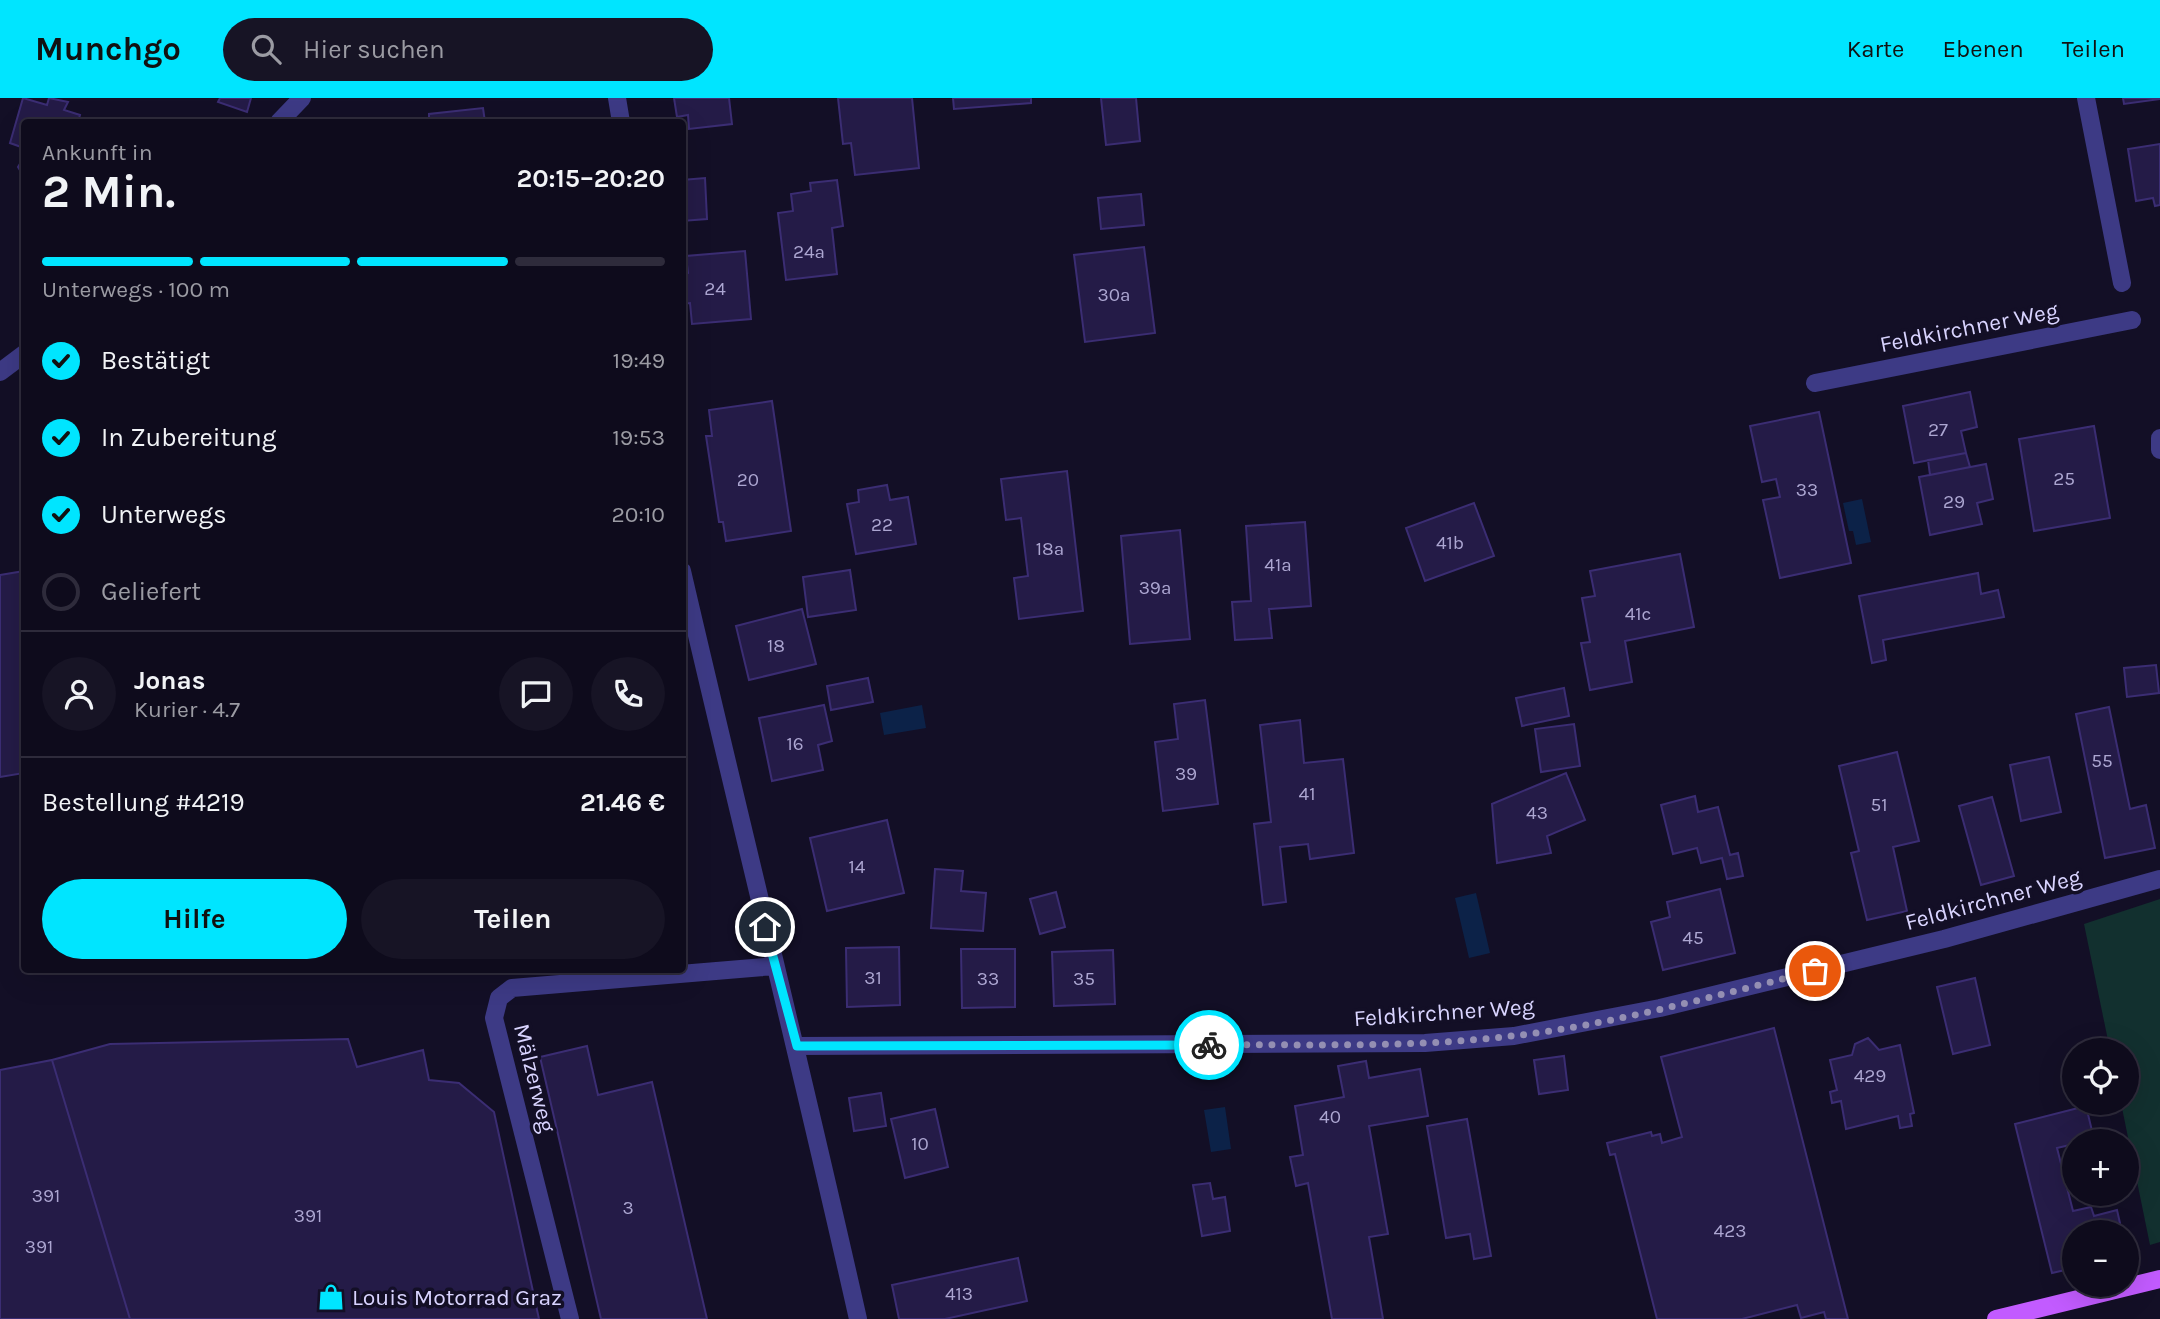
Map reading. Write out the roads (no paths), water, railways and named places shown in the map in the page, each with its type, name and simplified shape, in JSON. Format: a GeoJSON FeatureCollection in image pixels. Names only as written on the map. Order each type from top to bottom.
{"type":"FeatureCollection","features":[{"type":"Feature","properties":{"kind":"main road"},"geometry":{"type":"LineString","coordinates":[[1996,1319],[2160,1279]]}},
{"type":"Feature","properties":{"kind":"street"},"geometry":{"type":"LineString","coordinates":[[282,119],[302,98]]}},
{"type":"Feature","properties":{"kind":"street"},"geometry":{"type":"LineString","coordinates":[[617,98],[620,119]]}},
{"type":"Feature","properties":{"kind":"street"},"geometry":{"type":"LineString","coordinates":[[2086,98],[2122,283]]}},
{"type":"Feature","properties":{"kind":"street","name":"Feldkirchner Weg"},"geometry":{"type":"LineString","coordinates":[[1815,383],[2132,320]]}},
{"type":"Feature","properties":{"kind":"street"},"geometry":{"type":"LineString","coordinates":[[0,372],[21,357]]}},
{"type":"Feature","properties":{"kind":"street"},"geometry":{"type":"LineString","coordinates":[[2160,438],[2160,450]]}},
{"type":"Feature","properties":{"kind":"street"},"geometry":{"type":"LineString","coordinates":[[686,588],[775,966],[797,1046],[858,1319]]}},
{"type":"Feature","properties":{"kind":"street","name":"Feldkirchner Weg"},"geometry":{"type":"LineString","coordinates":[[797,1046],[1425,1043],[1514,1036],[1660,1009],[1944,939],[2160,879]]}},
{"type":"Feature","properties":{"kind":"street","name":"Mälzerweg"},"geometry":{"type":"LineString","coordinates":[[570,1319],[494,1018],[499,998],[512,988],[775,966]]}},
{"type":"Feature","properties":{"kind":"water"},"geometry":{"type":"Polygon","coordinates":[[[1862,499],[1871,542],[1856,545],[1853,531],[1849,531],[1843,503],[1862,499]]]}},
{"type":"Feature","properties":{"kind":"water"},"geometry":{"type":"Polygon","coordinates":[[[922,705],[926,728],[884,735],[880,713],[922,705]]]}},
{"type":"Feature","properties":{"kind":"water"},"geometry":{"type":"Polygon","coordinates":[[[1476,893],[1490,953],[1469,958],[1455,898],[1476,893]]]}},
{"type":"Feature","properties":{"kind":"water"},"geometry":{"type":"Polygon","coordinates":[[[1225,1107],[1231,1149],[1211,1152],[1204,1110],[1225,1107]]]}},
{"type":"Feature","properties":{"kind":"place","name":"Louis Motorrad Graz"},"geometry":{"type":"Point","coordinates":[331,1297]}}]}
